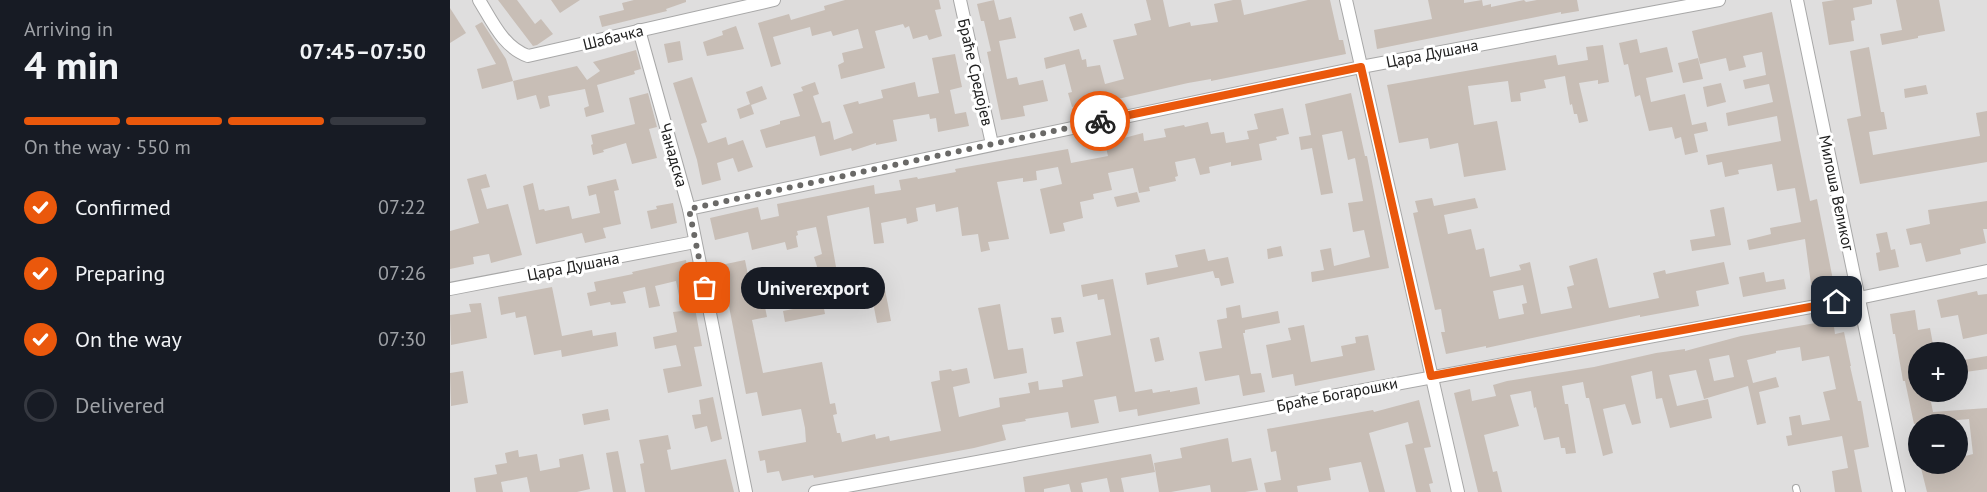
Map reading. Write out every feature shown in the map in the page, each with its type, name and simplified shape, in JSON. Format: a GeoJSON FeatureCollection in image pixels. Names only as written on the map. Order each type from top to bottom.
{"type":"FeatureCollection","features":[{"type":"Feature","properties":{"kind":"street","name":"Шабачка"},"geometry":{"type":"LineString","coordinates":[[479,0],[505,41],[516,51],[528,56],[774,0]]}},
{"type":"Feature","properties":{"kind":"street","name":"Браће Средојев"},"geometry":{"type":"LineString","coordinates":[[960,0],[992,144]]}},
{"type":"Feature","properties":{"kind":"street"},"geometry":{"type":"LineString","coordinates":[[1346,0],[1458,492]]}},
{"type":"Feature","properties":{"kind":"street","name":"Цара Душана"},"geometry":{"type":"LineString","coordinates":[[689,209],[1361,67],[1719,0]]}},
{"type":"Feature","properties":{"kind":"street","name":"Милоша Великог"},"geometry":{"type":"LineString","coordinates":[[1797,0],[1899,492]]}},
{"type":"Feature","properties":{"kind":"street","name":"Чанадска"},"geometry":{"type":"LineString","coordinates":[[639,30],[689,209],[746,492]]}},
{"type":"Feature","properties":{"kind":"street","name":"Цара Душана"},"geometry":{"type":"LineString","coordinates":[[450,289],[695,242]]}},
{"type":"Feature","properties":{"kind":"street","name":"Браће Богарошки"},"geometry":{"type":"LineString","coordinates":[[815,492],[1859,298],[1987,272]]}},
{"type":"Feature","properties":{"kind":"shaded area"},"geometry":{"type":"Polygon","coordinates":[[[450,0],[1987,0],[1987,492],[450,492],[450,0]]]}},
{"type":"Feature","properties":{"kind":"building"},"geometry":{"type":"Polygon","coordinates":[[[498,0],[517,0],[535,24],[541,19],[553,34],[533,46],[498,0]]]}},
{"type":"Feature","properties":{"kind":"building"},"geometry":{"type":"Polygon","coordinates":[[[551,0],[580,0],[560,13],[551,0]]]}},
{"type":"Feature","properties":{"kind":"building"},"geometry":{"type":"Polygon","coordinates":[[[634,0],[686,0],[686,2],[666,9],[667,11],[602,27],[599,16],[624,10],[622,3],[634,0]]]}},
{"type":"Feature","properties":{"kind":"building"},"geometry":{"type":"Polygon","coordinates":[[[845,0],[939,0],[941,9],[935,10],[942,36],[929,40],[927,35],[913,39],[909,26],[905,28],[903,24],[875,31],[885,68],[841,79],[838,65],[844,62],[842,53],[863,48],[858,29],[833,36],[831,31],[812,36],[810,27],[773,37],[781,64],[771,67],[758,23],[789,14],[791,20],[825,10],[824,6],[845,0]]]}},
{"type":"Feature","properties":{"kind":"building"},"geometry":{"type":"Polygon","coordinates":[[[994,0],[999,20],[1011,17],[1016,38],[999,41],[1007,79],[1017,77],[1019,85],[1043,80],[1048,101],[1023,106],[1025,116],[1001,120],[987,52],[991,51],[984,21],[981,21],[977,4],[994,0]]]}},
{"type":"Feature","properties":{"kind":"building"},"geometry":{"type":"Polygon","coordinates":[[[1146,0],[1163,0],[1169,27],[1190,22],[1191,26],[1218,22],[1214,4],[1233,0],[1241,0],[1244,15],[1308,0],[1330,0],[1339,40],[1343,40],[1346,54],[1211,81],[1211,79],[1188,83],[1109,101],[1108,98],[1072,107],[1068,93],[1072,92],[1065,64],[1046,69],[1044,58],[1079,49],[1082,60],[1086,59],[1087,67],[1100,65],[1105,84],[1124,79],[1113,40],[1137,35],[1134,24],[1151,20],[1146,0]]]}},
{"type":"Feature","properties":{"kind":"building"},"geometry":{"type":"Polygon","coordinates":[[[1428,0],[1464,0],[1464,3],[1482,0],[1483,6],[1491,4],[1491,7],[1524,0],[1526,2],[1577,0],[1579,11],[1561,14],[1561,12],[1377,49],[1374,30],[1432,19],[1428,0]]]}},
{"type":"Feature","properties":{"kind":"building"},"geometry":{"type":"Polygon","coordinates":[[[1872,0],[1872,4],[1853,8],[1855,20],[1851,21],[1854,41],[1829,45],[1822,2],[1872,0]]]}},
{"type":"Feature","properties":{"kind":"building"},"geometry":{"type":"Polygon","coordinates":[[[1896,0],[1939,0],[1945,31],[1882,45],[1880,34],[1902,30],[1896,0]]]}},
{"type":"Feature","properties":{"kind":"building"},"geometry":{"type":"Polygon","coordinates":[[[450,8],[466,33],[450,43],[450,8]]]}},
{"type":"Feature","properties":{"kind":"building"},"geometry":{"type":"Polygon","coordinates":[[[1772,12],[1810,201],[1817,199],[1833,280],[1811,284],[1805,239],[1749,250],[1747,240],[1771,234],[1770,228],[1801,222],[1795,188],[1777,191],[1772,164],[1738,170],[1739,174],[1725,177],[1722,162],[1708,165],[1706,155],[1781,141],[1777,116],[1728,126],[1726,113],[1773,102],[1769,84],[1745,89],[1743,80],[1766,75],[1762,52],[1743,56],[1746,67],[1729,71],[1726,58],[1700,64],[1692,31],[1772,12]]]}},
{"type":"Feature","properties":{"kind":"building"},"geometry":{"type":"Polygon","coordinates":[[[1082,13],[1087,27],[1074,31],[1069,17],[1082,13]]]}},
{"type":"Feature","properties":{"kind":"building"},"geometry":{"type":"Polygon","coordinates":[[[482,22],[506,59],[513,81],[482,89],[477,69],[496,64],[475,26],[482,22]]]}},
{"type":"Feature","properties":{"kind":"building"},"geometry":{"type":"Polygon","coordinates":[[[736,26],[744,49],[707,56],[703,42],[723,35],[722,31],[736,26]]]}},
{"type":"Feature","properties":{"kind":"building"},"geometry":{"type":"Polygon","coordinates":[[[1637,39],[1640,53],[1667,47],[1673,72],[1646,78],[1651,102],[1685,94],[1692,125],[1706,122],[1708,131],[1694,134],[1698,152],[1685,155],[1681,137],[1675,139],[1672,127],[1649,131],[1640,95],[1635,97],[1628,64],[1624,65],[1619,43],[1637,39]]]}},
{"type":"Feature","properties":{"kind":"building"},"geometry":{"type":"Polygon","coordinates":[[[680,41],[683,60],[668,63],[664,44],[680,41]]]}},
{"type":"Feature","properties":{"kind":"building"},"geometry":{"type":"Polygon","coordinates":[[[1603,45],[1609,82],[1598,84],[1598,80],[1579,83],[1588,121],[1579,123],[1577,114],[1574,114],[1572,104],[1570,105],[1565,76],[1544,80],[1546,88],[1520,93],[1521,101],[1511,102],[1508,81],[1468,86],[1474,125],[1497,121],[1506,170],[1464,177],[1458,143],[1430,149],[1428,138],[1399,143],[1387,85],[1556,55],[1558,65],[1588,60],[1586,47],[1603,45]]]}},
{"type":"Feature","properties":{"kind":"building"},"geometry":{"type":"Polygon","coordinates":[[[1869,47],[1881,112],[1884,112],[1887,129],[1869,132],[1873,155],[1980,136],[1976,113],[1987,111],[1987,162],[1860,184],[1847,119],[1861,116],[1850,51],[1869,47]]]}},
{"type":"Feature","properties":{"kind":"building"},"geometry":{"type":"Polygon","coordinates":[[[636,50],[641,69],[634,71],[635,74],[597,85],[604,112],[586,117],[584,108],[589,106],[585,89],[548,96],[550,106],[540,109],[536,95],[517,100],[513,81],[577,66],[587,80],[600,71],[593,62],[636,50]]]}},
{"type":"Feature","properties":{"kind":"building"},"geometry":{"type":"Polygon","coordinates":[[[955,54],[962,87],[950,90],[955,114],[966,112],[969,126],[938,132],[936,118],[930,119],[929,114],[893,120],[897,141],[876,145],[876,143],[852,151],[851,148],[820,156],[815,136],[766,148],[760,130],[780,124],[780,121],[800,116],[793,94],[803,91],[801,87],[815,82],[819,94],[813,96],[822,123],[830,121],[834,140],[853,133],[843,105],[883,98],[881,90],[915,82],[918,97],[939,93],[932,58],[955,54]]]}},
{"type":"Feature","properties":{"kind":"building"},"geometry":{"type":"Polygon","coordinates":[[[1698,58],[1703,79],[1683,83],[1678,63],[1698,58]]]}},
{"type":"Feature","properties":{"kind":"building"},"geometry":{"type":"Polygon","coordinates":[[[692,77],[707,122],[701,124],[708,143],[726,137],[728,145],[743,140],[753,167],[738,172],[733,158],[717,163],[721,180],[702,185],[697,160],[673,83],[692,77]]]}},
{"type":"Feature","properties":{"kind":"building"},"geometry":{"type":"Polygon","coordinates":[[[1721,83],[1726,102],[1707,107],[1703,87],[1721,83]]]}},
{"type":"Feature","properties":{"kind":"building"},"geometry":{"type":"Polygon","coordinates":[[[1926,85],[1928,94],[1905,98],[1904,89],[1926,85]]]}},
{"type":"Feature","properties":{"kind":"building"},"geometry":{"type":"Polygon","coordinates":[[[762,86],[767,99],[751,105],[754,114],[740,119],[737,109],[750,104],[746,92],[762,86]]]}},
{"type":"Feature","properties":{"kind":"building"},"geometry":{"type":"Polygon","coordinates":[[[648,93],[657,127],[649,129],[657,158],[632,164],[626,143],[593,155],[591,135],[635,124],[629,98],[648,93]]]}},
{"type":"Feature","properties":{"kind":"building"},"geometry":{"type":"Polygon","coordinates":[[[1351,93],[1365,156],[1367,156],[1389,268],[1312,282],[1311,272],[1324,270],[1320,250],[1331,248],[1334,266],[1370,257],[1364,230],[1353,232],[1348,203],[1363,201],[1355,158],[1348,160],[1342,131],[1322,135],[1333,193],[1321,195],[1312,148],[1301,150],[1299,137],[1311,135],[1305,104],[1351,93]]]}},
{"type":"Feature","properties":{"kind":"building"},"geometry":{"type":"Polygon","coordinates":[[[1283,108],[1289,134],[1276,137],[1277,140],[1259,144],[1262,160],[1231,166],[1231,162],[1209,167],[1210,173],[1200,175],[1195,158],[1175,162],[1178,176],[1175,177],[1176,181],[1149,187],[1150,191],[1139,193],[1133,168],[1108,173],[1112,190],[1093,194],[1094,199],[1080,202],[1083,218],[1063,223],[1065,231],[1050,234],[1040,189],[1062,184],[1058,167],[1036,171],[1037,180],[1023,182],[1023,178],[997,182],[1009,239],[988,242],[990,250],[981,252],[978,234],[962,236],[958,207],[936,212],[935,204],[916,208],[918,221],[907,224],[906,218],[881,223],[884,243],[874,244],[869,207],[827,216],[836,267],[819,273],[814,257],[822,254],[816,227],[797,231],[798,247],[787,250],[785,242],[752,250],[748,232],[715,240],[710,218],[758,207],[761,220],[779,216],[777,204],[874,185],[875,194],[901,190],[899,180],[917,177],[918,179],[956,172],[955,169],[1068,149],[1071,163],[1108,156],[1105,143],[1143,133],[1144,141],[1166,137],[1164,129],[1184,125],[1185,127],[1208,122],[1211,134],[1224,132],[1226,143],[1249,139],[1247,131],[1258,129],[1254,114],[1283,108]]]}},
{"type":"Feature","properties":{"kind":"building"},"geometry":{"type":"Polygon","coordinates":[[[486,174],[490,187],[481,189],[487,209],[508,204],[522,255],[491,263],[489,254],[473,257],[474,264],[450,269],[450,231],[479,223],[467,179],[486,174]]]}},
{"type":"Feature","properties":{"kind":"building"},"geometry":{"type":"Polygon","coordinates":[[[616,179],[619,190],[614,191],[621,224],[603,228],[606,238],[585,243],[582,233],[536,244],[523,186],[533,183],[539,210],[569,206],[572,219],[600,213],[596,194],[589,196],[587,186],[616,179]]]}},
{"type":"Feature","properties":{"kind":"building"},"geometry":{"type":"Polygon","coordinates":[[[1137,192],[1140,202],[1117,207],[1114,197],[1137,192]]]}},
{"type":"Feature","properties":{"kind":"building"},"geometry":{"type":"Polygon","coordinates":[[[1432,198],[1434,206],[1475,198],[1478,208],[1444,215],[1448,234],[1471,229],[1476,250],[1484,248],[1490,277],[1521,270],[1519,265],[1530,262],[1541,314],[1572,308],[1567,287],[1574,285],[1569,266],[1597,258],[1609,308],[1659,298],[1653,273],[1665,270],[1666,274],[1724,262],[1729,284],[1696,291],[1699,306],[1640,317],[1640,315],[1486,348],[1486,346],[1446,354],[1441,332],[1445,332],[1441,309],[1435,310],[1413,213],[1418,212],[1415,201],[1432,198]],[[1523,285],[1493,291],[1499,319],[1524,314],[1522,304],[1527,303],[1523,285]]]}},
{"type":"Feature","properties":{"kind":"building"},"geometry":{"type":"Polygon","coordinates":[[[1987,201],[1987,229],[1983,229],[1986,243],[1960,249],[1961,254],[1926,262],[1921,243],[1910,245],[1906,229],[1930,224],[1928,210],[1987,201]]]}},
{"type":"Feature","properties":{"kind":"building"},"geometry":{"type":"Polygon","coordinates":[[[673,203],[677,223],[651,229],[647,211],[657,209],[656,206],[673,203]]]}},
{"type":"Feature","properties":{"kind":"building"},"geometry":{"type":"Polygon","coordinates":[[[1724,207],[1731,245],[1692,251],[1690,240],[1715,236],[1710,210],[1724,207]]]}},
{"type":"Feature","properties":{"kind":"building"},"geometry":{"type":"Polygon","coordinates":[[[1887,232],[1891,250],[1895,249],[1899,267],[1879,271],[1876,253],[1880,252],[1876,234],[1887,232]]]}},
{"type":"Feature","properties":{"kind":"building"},"geometry":{"type":"Polygon","coordinates":[[[1281,246],[1283,256],[1268,259],[1267,249],[1281,246]]]}},
{"type":"Feature","properties":{"kind":"building"},"geometry":{"type":"Polygon","coordinates":[[[1205,249],[1208,261],[1228,257],[1234,283],[1221,286],[1219,278],[1215,278],[1213,271],[1147,285],[1145,273],[1178,267],[1175,255],[1205,249]]]}},
{"type":"Feature","properties":{"kind":"building"},"geometry":{"type":"Polygon","coordinates":[[[686,260],[702,346],[694,347],[702,386],[668,393],[663,369],[681,366],[676,345],[655,349],[653,337],[677,332],[673,312],[682,311],[676,281],[655,286],[660,306],[649,308],[645,287],[623,292],[626,303],[611,305],[610,302],[590,306],[587,293],[596,291],[594,282],[686,260]]]}},
{"type":"Feature","properties":{"kind":"building"},"geometry":{"type":"Polygon","coordinates":[[[745,260],[749,280],[754,279],[758,303],[764,302],[767,317],[752,320],[763,373],[822,362],[830,404],[835,403],[837,414],[833,415],[837,433],[840,433],[842,442],[875,434],[876,439],[889,436],[890,441],[941,431],[931,382],[940,380],[939,371],[967,368],[970,383],[953,387],[959,417],[1000,407],[999,398],[1030,393],[1028,383],[1038,381],[1039,390],[1063,387],[1062,380],[1083,376],[1076,342],[1111,335],[1104,299],[1098,300],[1097,294],[1083,297],[1081,285],[1113,279],[1135,392],[1152,389],[1153,393],[1170,390],[1170,392],[1197,387],[1200,404],[1138,416],[1137,409],[1119,412],[1116,396],[1094,400],[1099,423],[1071,428],[1068,412],[1025,419],[1026,421],[1002,425],[1006,440],[814,478],[813,475],[782,481],[779,471],[767,473],[765,460],[760,461],[758,451],[806,442],[805,428],[801,409],[762,416],[757,392],[746,394],[721,265],[745,260]]]}},
{"type":"Feature","properties":{"kind":"building"},"geometry":{"type":"Polygon","coordinates":[[[1764,272],[1766,282],[1784,279],[1786,289],[1743,297],[1739,277],[1764,272]]]}},
{"type":"Feature","properties":{"kind":"building"},"geometry":{"type":"Polygon","coordinates":[[[884,284],[891,321],[877,323],[870,287],[884,284]]]}},
{"type":"Feature","properties":{"kind":"building"},"geometry":{"type":"Polygon","coordinates":[[[552,287],[562,336],[592,330],[593,336],[616,332],[618,346],[562,357],[561,350],[534,355],[526,316],[516,318],[515,312],[501,315],[498,297],[552,287]]]}},
{"type":"Feature","properties":{"kind":"building"},"geometry":{"type":"Polygon","coordinates":[[[1977,291],[1978,295],[1987,294],[1987,334],[1963,339],[1958,315],[1941,318],[1937,300],[1977,291]]]}},
{"type":"Feature","properties":{"kind":"building"},"geometry":{"type":"Polygon","coordinates":[[[481,303],[487,338],[451,345],[450,315],[471,312],[469,304],[481,303]]]}},
{"type":"Feature","properties":{"kind":"building"},"geometry":{"type":"Polygon","coordinates":[[[823,303],[825,314],[785,322],[783,311],[823,303]]]}},
{"type":"Feature","properties":{"kind":"building"},"geometry":{"type":"Polygon","coordinates":[[[1000,304],[1008,350],[1023,348],[1027,373],[994,379],[978,308],[1000,304]]]}},
{"type":"Feature","properties":{"kind":"building"},"geometry":{"type":"Polygon","coordinates":[[[1240,305],[1242,318],[1278,311],[1280,323],[1245,330],[1243,333],[1251,374],[1261,373],[1265,392],[1243,396],[1239,375],[1205,381],[1199,352],[1222,348],[1217,320],[1227,318],[1226,308],[1240,305]]]}},
{"type":"Feature","properties":{"kind":"building"},"geometry":{"type":"Polygon","coordinates":[[[1915,310],[1918,330],[1930,328],[1933,342],[1908,342],[1908,395],[1905,381],[1903,381],[1890,314],[1915,310]]]}},
{"type":"Feature","properties":{"kind":"building"},"geometry":{"type":"Polygon","coordinates":[[[1061,317],[1064,332],[1054,334],[1051,318],[1061,317]]]}},
{"type":"Feature","properties":{"kind":"building"},"geometry":{"type":"Polygon","coordinates":[[[1833,320],[1835,334],[1844,332],[1858,401],[1861,401],[1869,447],[1854,450],[1862,492],[1835,492],[1832,471],[1848,468],[1842,436],[1788,446],[1786,436],[1792,435],[1789,417],[1800,415],[1802,425],[1830,420],[1823,392],[1836,389],[1829,356],[1802,361],[1800,347],[1776,351],[1776,353],[1747,360],[1753,383],[1776,377],[1779,387],[1759,392],[1766,423],[1757,425],[1748,386],[1704,399],[1696,370],[1669,375],[1677,406],[1708,399],[1712,418],[1670,428],[1662,398],[1656,399],[1652,371],[1631,376],[1641,423],[1632,425],[1625,404],[1603,409],[1613,453],[1603,456],[1583,382],[1562,386],[1565,404],[1568,404],[1576,453],[1566,454],[1565,448],[1561,448],[1559,437],[1544,440],[1531,391],[1510,395],[1519,426],[1484,435],[1493,472],[1497,471],[1502,492],[1478,492],[1454,393],[1470,389],[1472,401],[1496,396],[1493,385],[1507,381],[1594,367],[1656,353],[1685,349],[1685,351],[1741,336],[1833,320]],[[1729,355],[1709,359],[1714,381],[1734,377],[1729,355]]]}},
{"type":"Feature","properties":{"kind":"building"},"geometry":{"type":"Polygon","coordinates":[[[1304,325],[1311,362],[1343,356],[1341,346],[1356,343],[1355,337],[1368,335],[1375,370],[1295,386],[1293,374],[1272,378],[1266,345],[1291,340],[1288,328],[1304,325]]]}},
{"type":"Feature","properties":{"kind":"building"},"geometry":{"type":"Polygon","coordinates":[[[1159,337],[1164,360],[1155,362],[1150,339],[1159,337]]]}},
{"type":"Feature","properties":{"kind":"building"},"geometry":{"type":"Polygon","coordinates":[[[1987,356],[1987,369],[1968,372],[1968,359],[1987,356]]]}},
{"type":"Feature","properties":{"kind":"building"},"geometry":{"type":"Polygon","coordinates":[[[463,371],[468,403],[451,406],[450,373],[463,371]]]}},
{"type":"Feature","properties":{"kind":"building"},"geometry":{"type":"Polygon","coordinates":[[[713,397],[722,439],[711,442],[707,426],[695,429],[692,415],[701,414],[699,400],[713,397]]]}},
{"type":"Feature","properties":{"kind":"building"},"geometry":{"type":"Polygon","coordinates":[[[1419,400],[1431,447],[1424,448],[1433,483],[1429,484],[1431,492],[1416,492],[1405,445],[1413,443],[1408,422],[1369,433],[1385,492],[1369,492],[1361,462],[1329,468],[1331,480],[1297,486],[1298,492],[1266,492],[1264,483],[1281,480],[1276,451],[1271,452],[1267,429],[1373,410],[1374,412],[1419,400]]]}},
{"type":"Feature","properties":{"kind":"building"},"geometry":{"type":"Polygon","coordinates":[[[1909,402],[1931,402],[1933,412],[1987,408],[1987,492],[1927,492],[1922,474],[1968,474],[1968,455],[1973,454],[1969,419],[1968,414],[1912,414],[1909,402]]]}},
{"type":"Feature","properties":{"kind":"building"},"geometry":{"type":"Polygon","coordinates":[[[608,409],[610,420],[584,425],[582,414],[608,409]]]}},
{"type":"Feature","properties":{"kind":"building"},"geometry":{"type":"Polygon","coordinates":[[[668,435],[671,449],[667,450],[671,470],[726,459],[734,492],[645,492],[640,464],[644,463],[639,440],[668,435]]]}},
{"type":"Feature","properties":{"kind":"building"},"geometry":{"type":"Polygon","coordinates":[[[1228,438],[1232,462],[1251,458],[1258,490],[1211,492],[1210,485],[1159,492],[1154,463],[1182,458],[1180,448],[1228,438]]]}},
{"type":"Feature","properties":{"kind":"building"},"geometry":{"type":"Polygon","coordinates":[[[518,450],[519,457],[537,454],[540,471],[560,467],[559,459],[583,454],[590,489],[577,492],[530,492],[527,477],[501,482],[503,492],[476,492],[474,478],[497,474],[495,465],[507,463],[505,453],[518,450]]]}},
{"type":"Feature","properties":{"kind":"building"},"geometry":{"type":"Polygon","coordinates":[[[618,451],[626,492],[613,492],[606,453],[618,451]]]}},
{"type":"Feature","properties":{"kind":"building"},"geometry":{"type":"Polygon","coordinates":[[[1151,454],[1155,472],[1121,478],[1124,492],[1110,492],[1107,478],[1081,483],[1083,492],[1071,492],[1069,484],[1044,489],[1044,492],[1025,492],[1023,477],[1151,454]]]}},
{"type":"Feature","properties":{"kind":"way so far"},"geometry":{"type":"LineString","coordinates":[[705,288],[689,209],[1100,121]]}},
{"type":"Feature","properties":{"kind":"place","name":"Univerexport"},"geometry":{"type":"Point","coordinates":[705,288]}},
{"type":"Feature","properties":{"kind":"route"},"geometry":{"type":"LineString","coordinates":[[1100,121],[1361,67],[1431,376],[1837,302]]}}]}
